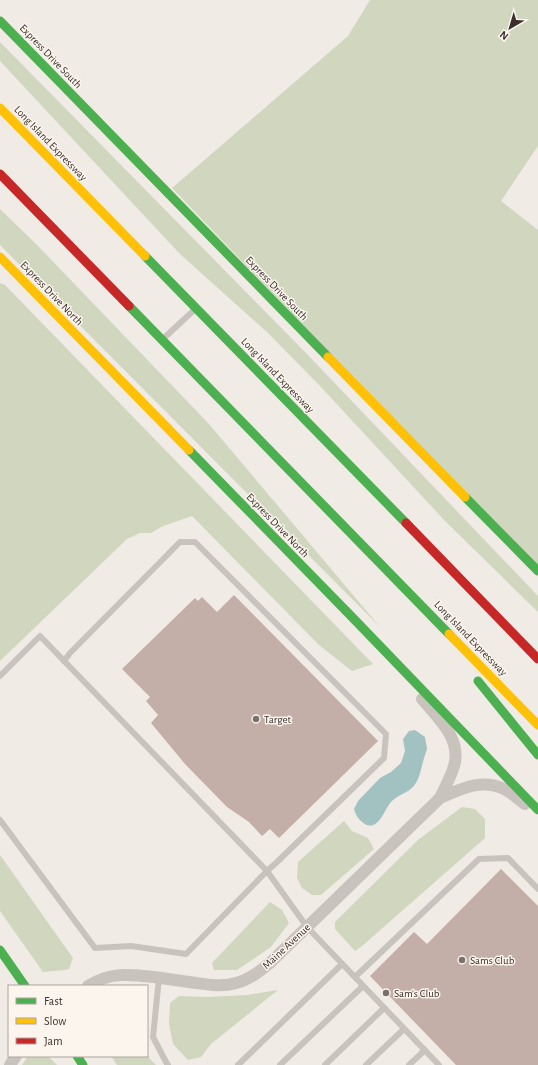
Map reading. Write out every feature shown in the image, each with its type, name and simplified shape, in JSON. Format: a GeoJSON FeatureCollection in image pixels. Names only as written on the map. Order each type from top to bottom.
{"type":"FeatureCollection","features":[{"type":"Feature","properties":{"kind":"main road","name":"Express Drive South"},"geometry":{"type":"LineString","coordinates":[[0,21],[538,572]]}},
{"type":"Feature","properties":{"kind":"main road","name":"Long Island Expressway"},"geometry":{"type":"LineString","coordinates":[[0,108],[538,659]]}},
{"type":"Feature","properties":{"kind":"main road","name":"Long Island Expressway"},"geometry":{"type":"LineString","coordinates":[[0,174],[538,725]]}},
{"type":"Feature","properties":{"kind":"main road","name":"Express Drive North"},"geometry":{"type":"LineString","coordinates":[[0,258],[352,617],[538,810]]}},
{"type":"Feature","properties":{"kind":"main road"},"geometry":{"type":"LineString","coordinates":[[370,552],[452,649]]}},
{"type":"Feature","properties":{"kind":"main road"},"geometry":{"type":"LineString","coordinates":[[448,566],[526,634]]}},
{"type":"Feature","properties":{"kind":"main road"},"geometry":{"type":"LineString","coordinates":[[472,673],[538,755]]}},
{"type":"Feature","properties":{"kind":"main road"},"geometry":{"type":"LineString","coordinates":[[0,950],[24,985]]}},
{"type":"Feature","properties":{"kind":"street"},"geometry":{"type":"LineString","coordinates":[[352,617],[447,729],[451,736],[455,751],[454,766],[440,798]]}},
{"type":"Feature","properties":{"kind":"street"},"geometry":{"type":"LineString","coordinates":[[440,798],[473,785],[490,785],[506,790],[538,813]]}},
{"type":"Feature","properties":{"kind":"street","name":"Maine Avenue"},"geometry":{"type":"LineString","coordinates":[[90,985],[101,979],[122,974],[133,974],[212,986],[225,986],[238,983],[260,971],[270,963],[440,798]]}},
{"type":"Feature","properties":{"kind":"lane"},"geometry":{"type":"LineString","coordinates":[[162,340],[196,308]]}},
{"type":"Feature","properties":{"kind":"lane"},"geometry":{"type":"LineString","coordinates":[[0,820],[95,948],[131,946],[186,954],[267,871],[384,758],[386,734],[195,542],[180,542],[70,653],[64,661]]}},
{"type":"Feature","properties":{"kind":"lane"},"geometry":{"type":"LineString","coordinates":[[0,676],[40,636],[267,871],[307,927],[439,1065]]}},
{"type":"Feature","properties":{"kind":"lane"},"geometry":{"type":"LineString","coordinates":[[355,977],[479,859],[508,858],[538,889]]}},
{"type":"Feature","properties":{"kind":"lane"},"geometry":{"type":"LineString","coordinates":[[238,1065],[342,964]]}},
{"type":"Feature","properties":{"kind":"lane"},"geometry":{"type":"LineString","coordinates":[[159,978],[153,1037],[168,1065]]}},
{"type":"Feature","properties":{"kind":"lane"},"geometry":{"type":"LineString","coordinates":[[280,1065],[363,986]]}},
{"type":"Feature","properties":{"kind":"lane"},"geometry":{"type":"LineString","coordinates":[[325,1065],[384,1008]]}},
{"type":"Feature","properties":{"kind":"lane"},"geometry":{"type":"LineString","coordinates":[[366,1065],[404,1029]]}},
{"type":"Feature","properties":{"kind":"lane"},"geometry":{"type":"LineString","coordinates":[[409,1065],[425,1050]]}},
{"type":"Feature","properties":{"kind":"green space"},"geometry":{"type":"Polygon","coordinates":[[[370,0],[538,0],[538,146],[501,201],[538,230],[538,571],[172,188],[348,36],[370,0]]]}},
{"type":"Feature","properties":{"kind":"green space"},"geometry":{"type":"Polygon","coordinates":[[[0,42],[306,353],[538,596],[538,612],[445,521],[321,387],[268,333],[180,254],[0,61],[0,42]]]}},
{"type":"Feature","properties":{"kind":"green space"},"geometry":{"type":"Polygon","coordinates":[[[0,209],[38,246],[209,424],[380,627],[0,245],[0,209]]]}},
{"type":"Feature","properties":{"kind":"green space"},"geometry":{"type":"Polygon","coordinates":[[[0,283],[5,285],[373,664],[352,671],[319,645],[192,516],[163,526],[151,533],[140,533],[127,539],[0,661],[0,283]]]}},
{"type":"Feature","properties":{"kind":"green space"},"geometry":{"type":"Polygon","coordinates":[[[462,807],[475,809],[485,819],[485,838],[355,951],[335,929],[335,922],[418,840],[462,807]]]}},
{"type":"Feature","properties":{"kind":"green space"},"geometry":{"type":"Polygon","coordinates":[[[344,821],[352,831],[368,838],[374,849],[321,895],[312,895],[302,888],[297,878],[298,862],[344,821]]]}},
{"type":"Feature","properties":{"kind":"green space"},"geometry":{"type":"Polygon","coordinates":[[[0,855],[73,958],[69,969],[43,972],[0,911],[0,855]]]}},
{"type":"Feature","properties":{"kind":"green space"},"geometry":{"type":"Polygon","coordinates":[[[270,902],[282,910],[289,923],[271,947],[237,970],[214,970],[212,963],[270,902]]]}},
{"type":"Feature","properties":{"kind":"green space"},"geometry":{"type":"Polygon","coordinates":[[[278,990],[211,1044],[201,1057],[188,1060],[173,1044],[169,1024],[170,1003],[179,996],[208,997],[247,995],[278,990]]]}},
{"type":"Feature","properties":{"kind":"green space"},"geometry":{"type":"Polygon","coordinates":[[[148,1054],[149,1058],[156,1065],[117,1065],[112,1057],[148,1057],[148,1054]]]}},
{"type":"Feature","properties":{"kind":"green space"},"geometry":{"type":"Polygon","coordinates":[[[27,1057],[49,1057],[57,1065],[22,1065],[27,1057]]]}},
{"type":"Feature","properties":{"kind":"water"},"geometry":{"type":"Polygon","coordinates":[[[415,730],[425,737],[427,749],[417,780],[411,789],[397,797],[389,804],[378,822],[370,826],[365,824],[358,818],[354,809],[358,801],[380,778],[391,772],[401,763],[405,751],[403,739],[409,731],[415,730]]]}},
{"type":"Feature","properties":{"kind":"building","name":"Target"},"geometry":{"type":"Polygon","coordinates":[[[234,595],[378,741],[279,838],[270,829],[262,836],[249,822],[227,807],[185,764],[151,723],[158,715],[146,701],[150,697],[122,669],[195,598],[198,601],[202,597],[217,612],[234,595]]]}},
{"type":"Feature","properties":{"kind":"building","name":"Sams Club"},"geometry":{"type":"Polygon","coordinates":[[[501,869],[538,906],[538,1065],[456,1065],[370,976],[414,932],[427,944],[501,869]]]}},
{"type":"Feature","properties":{"kind":"traffic: fast"},"geometry":{"type":"LineString","coordinates":[[0,21],[328,357]]}},
{"type":"Feature","properties":{"kind":"traffic: fast"},"geometry":{"type":"LineString","coordinates":[[145,256],[406,523]]}},
{"type":"Feature","properties":{"kind":"traffic: fast"},"geometry":{"type":"LineString","coordinates":[[129,306],[449,634]]}},
{"type":"Feature","properties":{"kind":"traffic: fast"},"geometry":{"type":"LineString","coordinates":[[189,450],[538,810]]}},
{"type":"Feature","properties":{"kind":"traffic: fast"},"geometry":{"type":"LineString","coordinates":[[465,497],[538,571]]}},
{"type":"Feature","properties":{"kind":"traffic: fast"},"geometry":{"type":"LineString","coordinates":[[478,681],[538,755]]}},
{"type":"Feature","properties":{"kind":"traffic: fast"},"geometry":{"type":"LineString","coordinates":[[0,950],[24,985]]}},
{"type":"Feature","properties":{"kind":"traffic: fast"},"geometry":{"type":"LineString","coordinates":[[78,1057],[83,1065]]}},
{"type":"Feature","properties":{"kind":"traffic: slow"},"geometry":{"type":"LineString","coordinates":[[0,108],[145,256]]}},
{"type":"Feature","properties":{"kind":"traffic: slow"},"geometry":{"type":"LineString","coordinates":[[0,257],[189,450]]}},
{"type":"Feature","properties":{"kind":"traffic: slow"},"geometry":{"type":"LineString","coordinates":[[328,357],[465,497]]}},
{"type":"Feature","properties":{"kind":"traffic: slow"},"geometry":{"type":"LineString","coordinates":[[449,634],[538,725]]}},
{"type":"Feature","properties":{"kind":"traffic: jam"},"geometry":{"type":"LineString","coordinates":[[0,174],[129,306]]}},
{"type":"Feature","properties":{"kind":"traffic: jam"},"geometry":{"type":"LineString","coordinates":[[406,523],[538,659]]}},
{"type":"Feature","properties":{"kind":"place","name":"Target"},"geometry":{"type":"Point","coordinates":[256,719]}},
{"type":"Feature","properties":{"kind":"place","name":"Sams Club"},"geometry":{"type":"Point","coordinates":[462,960]}},
{"type":"Feature","properties":{"kind":"place","name":"Sam's Club"},"geometry":{"type":"Point","coordinates":[386,993]}}]}
